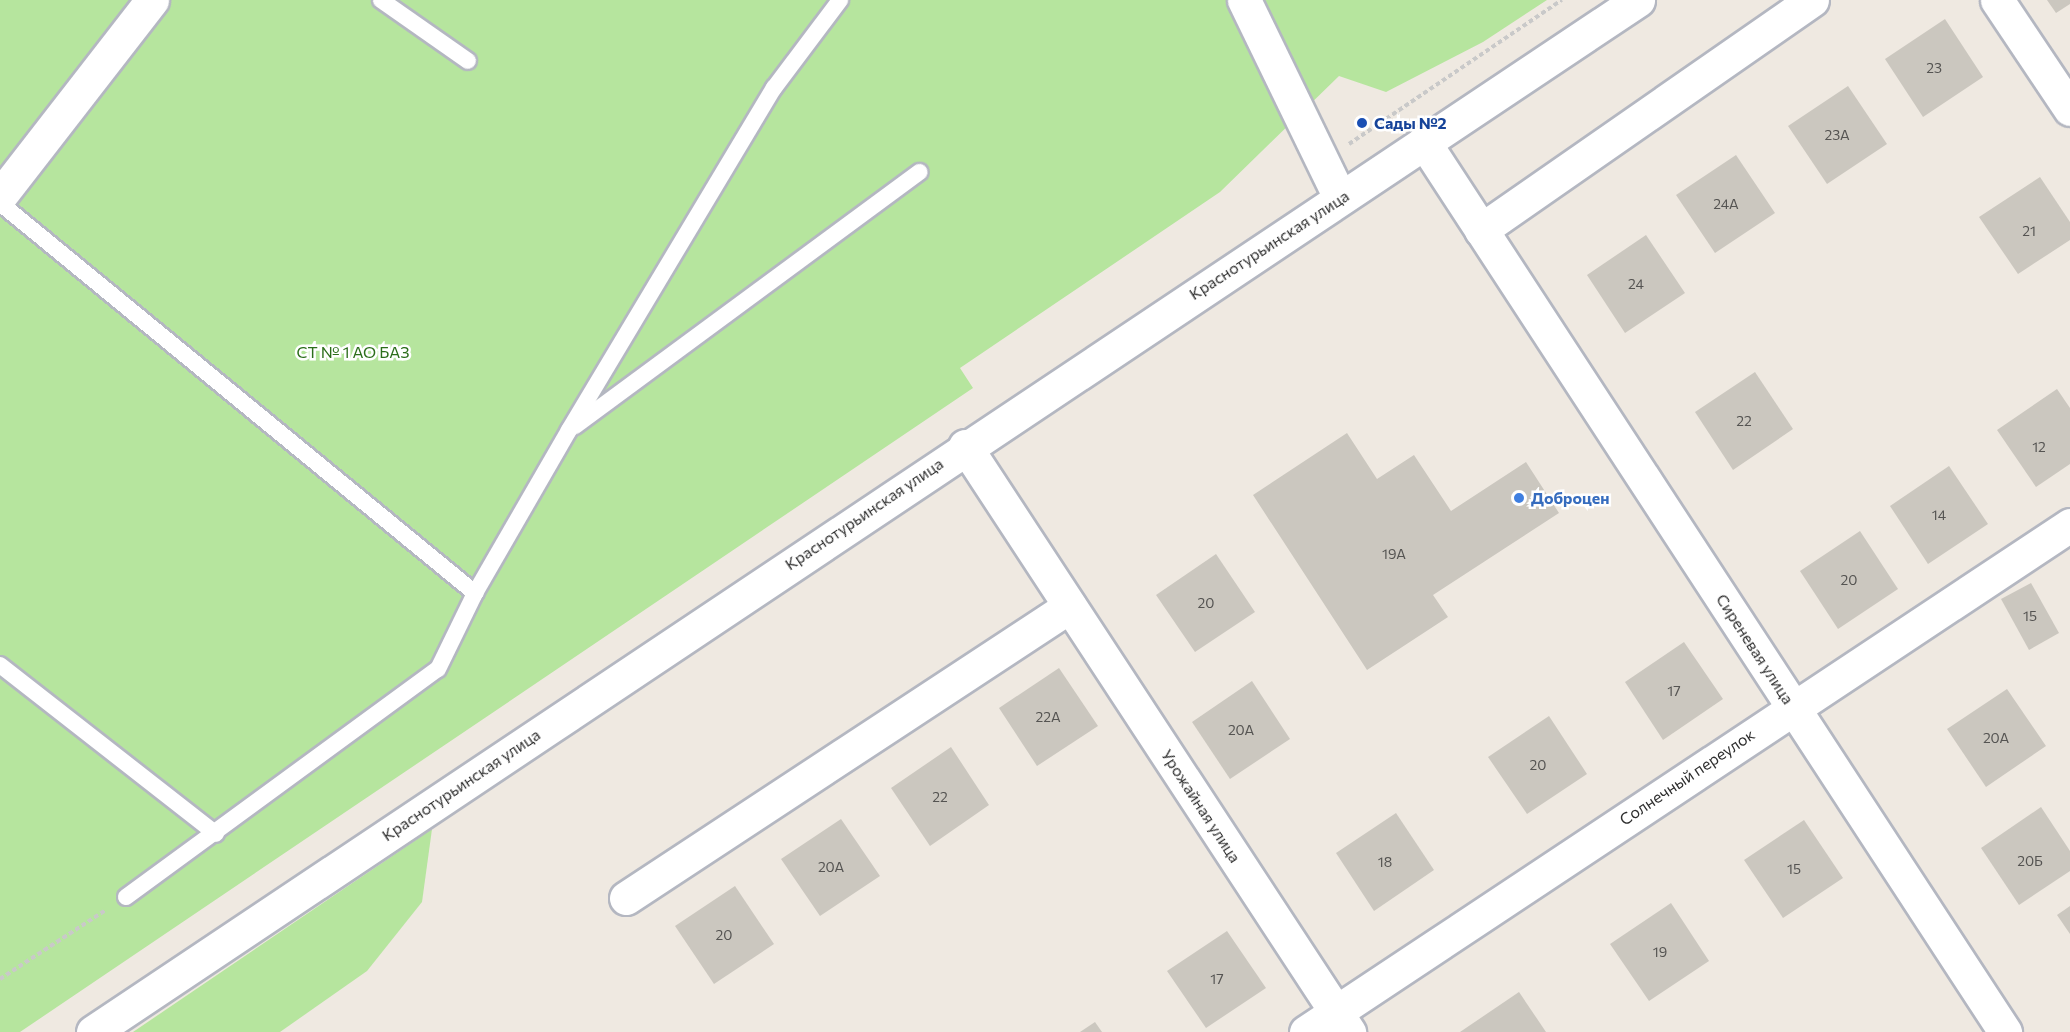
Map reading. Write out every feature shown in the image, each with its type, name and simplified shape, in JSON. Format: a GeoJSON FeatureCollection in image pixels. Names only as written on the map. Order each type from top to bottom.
{"type":"FeatureCollection","features":[{"type":"Feature","properties":{"kind":"street"},"geometry":{"type":"LineString","coordinates":[[0,196],[152,0]]}},
{"type":"Feature","properties":{"kind":"street"},"geometry":{"type":"LineString","coordinates":[[1244,0],[1340,198]]}},
{"type":"Feature","properties":{"kind":"street","name":"Краснотурьинская улица"},"geometry":{"type":"LineString","coordinates":[[93,1032],[965,446],[1638,0]]}},
{"type":"Feature","properties":{"kind":"street"},"geometry":{"type":"LineString","coordinates":[[1481,230],[1812,0]]}},
{"type":"Feature","properties":{"kind":"street"},"geometry":{"type":"LineString","coordinates":[[1997,0],[2070,109]]}},
{"type":"Feature","properties":{"kind":"street","name":"Сиреневая улица"},"geometry":{"type":"LineString","coordinates":[[1424,142],[2005,1032]]}},
{"type":"Feature","properties":{"kind":"street","name":"Урожайная улица"},"geometry":{"type":"LineString","coordinates":[[965,446],[1342,1022]]}},
{"type":"Feature","properties":{"kind":"street","name":"Солнечный переулок"},"geometry":{"type":"LineString","coordinates":[[1306,1032],[1342,1022],[1793,707],[2070,525]]}},
{"type":"Feature","properties":{"kind":"street"},"geometry":{"type":"LineString","coordinates":[[626,898],[1070,606]]}},
{"type":"Feature","properties":{"kind":"lane"},"geometry":{"type":"LineString","coordinates":[[381,0],[468,61]]}},
{"type":"Feature","properties":{"kind":"lane"},"geometry":{"type":"LineString","coordinates":[[126,897],[216,834],[438,669],[475,593],[569,430],[774,88],[840,0]]}},
{"type":"Feature","properties":{"kind":"lane"},"geometry":{"type":"LineString","coordinates":[[569,430],[920,172]]}},
{"type":"Feature","properties":{"kind":"lane"},"geometry":{"type":"LineString","coordinates":[[0,203],[475,593]]}},
{"type":"Feature","properties":{"kind":"lane"},"geometry":{"type":"LineString","coordinates":[[0,665],[216,834]]}},
{"type":"Feature","properties":{"kind":"path"},"geometry":{"type":"LineString","coordinates":[[1321,162],[1562,0]]}},
{"type":"Feature","properties":{"kind":"path"},"geometry":{"type":"LineString","coordinates":[[0,980],[126,897]]}},
{"type":"Feature","properties":{"kind":"green space","name":"СТ № 1 АО БАЗ"},"geometry":{"type":"Polygon","coordinates":[[[0,0],[1547,0],[1483,42],[1386,92],[1339,76],[1220,192],[960,368],[973,388],[20,1032],[0,1032],[0,0]]]}},
{"type":"Feature","properties":{"kind":"green space"},"geometry":{"type":"Polygon","coordinates":[[[432,829],[422,902],[367,971],[280,1032],[133,1032],[432,829]]]}},
{"type":"Feature","properties":{"kind":"building"},"geometry":{"type":"Polygon","coordinates":[[[2047,0],[2070,0],[2070,4],[2056,13],[2047,0]]]}},
{"type":"Feature","properties":{"kind":"building"},"geometry":{"type":"Polygon","coordinates":[[[1945,19],[1983,77],[1923,117],[1885,59],[1945,19]]]}},
{"type":"Feature","properties":{"kind":"building"},"geometry":{"type":"Polygon","coordinates":[[[1848,86],[1887,144],[1827,184],[1788,126],[1848,86]]]}},
{"type":"Feature","properties":{"kind":"building"},"geometry":{"type":"Polygon","coordinates":[[[1736,155],[1775,213],[1715,253],[1676,195],[1736,155]]]}},
{"type":"Feature","properties":{"kind":"building"},"geometry":{"type":"Polygon","coordinates":[[[2040,177],[2070,222],[2070,240],[2018,274],[1979,217],[2040,177]]]}},
{"type":"Feature","properties":{"kind":"building"},"geometry":{"type":"Polygon","coordinates":[[[1646,235],[1685,293],[1625,333],[1587,275],[1646,235]]]}},
{"type":"Feature","properties":{"kind":"building"},"geometry":{"type":"Polygon","coordinates":[[[1755,372],[1793,429],[1733,470],[1695,412],[1755,372]]]}},
{"type":"Feature","properties":{"kind":"building"},"geometry":{"type":"Polygon","coordinates":[[[2057,389],[2070,408],[2070,464],[2036,487],[1997,430],[2057,389]]]}},
{"type":"Feature","properties":{"kind":"building"},"geometry":{"type":"Polygon","coordinates":[[[1347,433],[1377,479],[1414,455],[1451,511],[1526,462],[1559,513],[1433,595],[1448,617],[1367,670],[1253,495],[1347,433]]]}},
{"type":"Feature","properties":{"kind":"building"},"geometry":{"type":"Polygon","coordinates":[[[1949,466],[1988,524],[1928,564],[1890,506],[1949,466]]]}},
{"type":"Feature","properties":{"kind":"building"},"geometry":{"type":"Polygon","coordinates":[[[1860,531],[1898,589],[1838,629],[1800,571],[1860,531]]]}},
{"type":"Feature","properties":{"kind":"building"},"geometry":{"type":"Polygon","coordinates":[[[1216,554],[1255,612],[1195,652],[1156,595],[1216,554]]]}},
{"type":"Feature","properties":{"kind":"building"},"geometry":{"type":"Polygon","coordinates":[[[2031,583],[2059,633],[2029,650],[2001,599],[2031,583]]]}},
{"type":"Feature","properties":{"kind":"building"},"geometry":{"type":"Polygon","coordinates":[[[1684,642],[1723,699],[1663,740],[1625,682],[1684,642]]]}},
{"type":"Feature","properties":{"kind":"building"},"geometry":{"type":"Polygon","coordinates":[[[1059,668],[1098,726],[1037,766],[999,708],[1059,668]]]}},
{"type":"Feature","properties":{"kind":"building"},"geometry":{"type":"Polygon","coordinates":[[[1252,681],[1290,739],[1230,779],[1192,722],[1252,681]]]}},
{"type":"Feature","properties":{"kind":"building"},"geometry":{"type":"Polygon","coordinates":[[[2007,689],[2046,746],[1986,787],[1947,729],[2007,689]]]}},
{"type":"Feature","properties":{"kind":"building"},"geometry":{"type":"Polygon","coordinates":[[[1549,716],[1587,774],[1527,814],[1488,757],[1549,716]]]}},
{"type":"Feature","properties":{"kind":"building"},"geometry":{"type":"Polygon","coordinates":[[[951,747],[989,805],[930,846],[891,788],[951,747]]]}},
{"type":"Feature","properties":{"kind":"building"},"geometry":{"type":"Polygon","coordinates":[[[2041,807],[2070,851],[2070,871],[2019,905],[1981,848],[2041,807]]]}},
{"type":"Feature","properties":{"kind":"building"},"geometry":{"type":"Polygon","coordinates":[[[1396,813],[1434,870],[1374,911],[1336,853],[1396,813]]]}},
{"type":"Feature","properties":{"kind":"building"},"geometry":{"type":"Polygon","coordinates":[[[841,819],[880,876],[820,916],[781,859],[841,819]]]}},
{"type":"Feature","properties":{"kind":"building"},"geometry":{"type":"Polygon","coordinates":[[[1804,820],[1843,878],[1783,918],[1744,860],[1804,820]]]}},
{"type":"Feature","properties":{"kind":"building"},"geometry":{"type":"Polygon","coordinates":[[[735,886],[774,944],[714,984],[675,926],[735,886]]]}},
{"type":"Feature","properties":{"kind":"building"},"geometry":{"type":"Polygon","coordinates":[[[1671,903],[1709,961],[1649,1001],[1610,944],[1671,903]]]}},
{"type":"Feature","properties":{"kind":"building"},"geometry":{"type":"Polygon","coordinates":[[[2070,906],[2070,934],[2057,915],[2070,906]]]}},
{"type":"Feature","properties":{"kind":"building"},"geometry":{"type":"Polygon","coordinates":[[[1227,931],[1266,988],[1206,1028],[1167,971],[1227,931]]]}},
{"type":"Feature","properties":{"kind":"building"},"geometry":{"type":"Polygon","coordinates":[[[1519,992],[1546,1032],[1460,1032],[1519,992]]]}},
{"type":"Feature","properties":{"kind":"building"},"geometry":{"type":"Polygon","coordinates":[[[1095,1022],[1102,1032],[1080,1032],[1095,1022]]]}},
{"type":"Feature","properties":{"kind":"place","name":"Сады №2"},"geometry":{"type":"Point","coordinates":[1362,123]}},
{"type":"Feature","properties":{"kind":"place","name":"Доброцен"},"geometry":{"type":"Point","coordinates":[1519,498]}}]}
